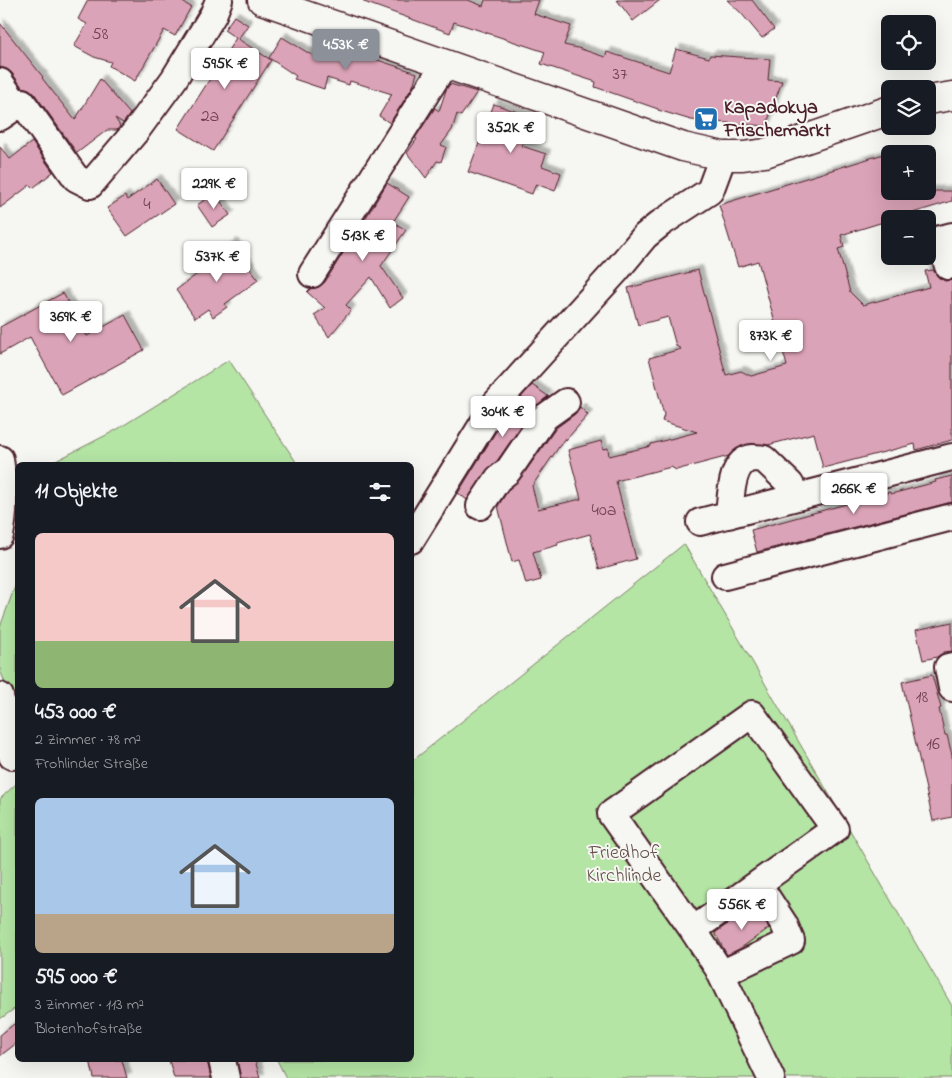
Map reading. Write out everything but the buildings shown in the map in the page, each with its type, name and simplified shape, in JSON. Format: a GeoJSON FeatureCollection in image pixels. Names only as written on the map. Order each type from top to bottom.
{"type":"FeatureCollection","features":[{"type":"Feature","properties":{"kind":"main road"},"geometry":{"type":"LineString","coordinates":[[262,0],[683,147],[723,156],[743,156],[765,152],[881,113]]}},
{"type":"Feature","properties":{"kind":"street"},"geometry":{"type":"LineString","coordinates":[[0,82],[8,111],[22,102],[76,178],[90,185],[136,131],[174,79],[213,15],[219,0]]}},
{"type":"Feature","properties":{"kind":"street"},"geometry":{"type":"LineString","coordinates":[[312,274],[444,65]]}},
{"type":"Feature","properties":{"kind":"street"},"geometry":{"type":"LineString","coordinates":[[414,535],[496,404],[616,272],[645,236],[661,223],[710,191],[723,156]]}},
{"type":"Feature","properties":{"kind":"street"},"geometry":{"type":"LineString","coordinates":[[946,237],[948,266]]}},
{"type":"Feature","properties":{"kind":"street"},"geometry":{"type":"LineString","coordinates":[[480,506],[498,480],[508,471],[545,417],[566,402]]}},
{"type":"Feature","properties":{"kind":"street"},"geometry":{"type":"LineString","coordinates":[[700,522],[952,456]]}},
{"type":"Feature","properties":{"kind":"street"},"geometry":{"type":"LineString","coordinates":[[729,515],[732,482],[739,465],[751,458],[764,459],[790,484],[797,497]]}},
{"type":"Feature","properties":{"kind":"street"},"geometry":{"type":"LineString","coordinates":[[0,459],[3,507],[0,535]]}},
{"type":"Feature","properties":{"kind":"street"},"geometry":{"type":"LineString","coordinates":[[725,576],[952,517]]}},
{"type":"Feature","properties":{"kind":"street"},"geometry":{"type":"LineString","coordinates":[[952,666],[948,667],[952,688]]}},
{"type":"Feature","properties":{"kind":"street"},"geometry":{"type":"LineString","coordinates":[[0,696],[12,756]]}},
{"type":"Feature","properties":{"kind":"street"},"geometry":{"type":"LineString","coordinates":[[693,930],[835,829],[752,714],[611,814],[693,930],[721,974],[771,1078]]}},
{"type":"Feature","properties":{"kind":"street"},"geometry":{"type":"LineString","coordinates":[[721,974],[791,942],[784,924],[758,884]]}},
{"type":"Feature","properties":{"kind":"street"},"geometry":{"type":"LineString","coordinates":[[222,1062],[226,1078]]}},
{"type":"Feature","properties":{"kind":"green space"},"geometry":{"type":"Polygon","coordinates":[[[229,360],[296,462],[54,462],[116,430],[229,360]]]}},
{"type":"Feature","properties":{"kind":"green space","name":"Friedhof Kirchlinde"},"geometry":{"type":"Polygon","coordinates":[[[684,544],[952,1006],[952,1078],[286,1078],[278,1062],[414,1062],[414,760],[684,544]]]}},
{"type":"Feature","properties":{"kind":"green space"},"geometry":{"type":"Polygon","coordinates":[[[15,586],[15,709],[0,670],[0,627],[15,586]]]}},
{"type":"Feature","properties":{"kind":"green space"},"geometry":{"type":"Polygon","coordinates":[[[15,785],[15,1008],[0,1019],[0,799],[15,785]]]}},
{"type":"Feature","properties":{"kind":"place","name":"Kapadokya Frischemarkt"},"geometry":{"type":"Point","coordinates":[706,119]}}]}
